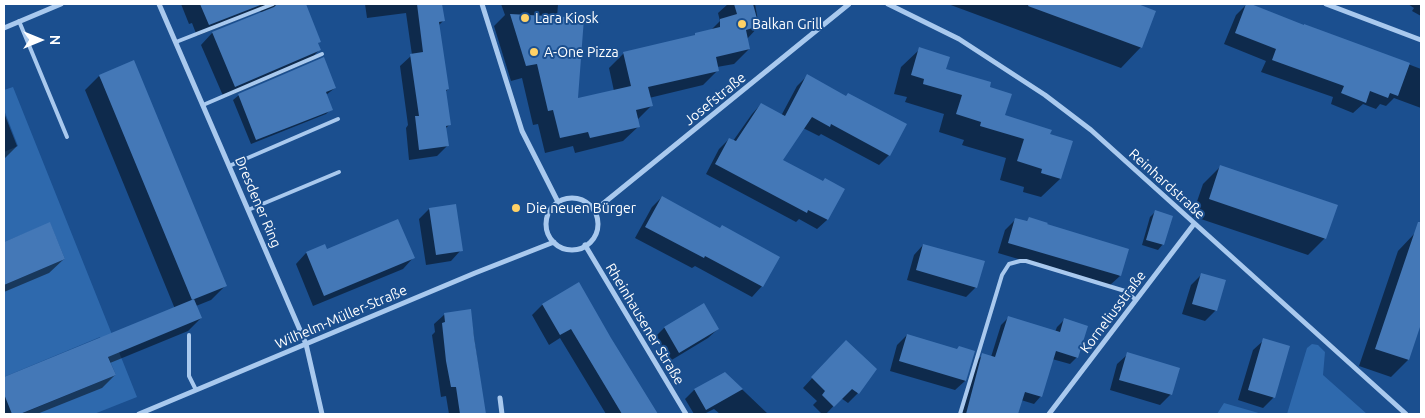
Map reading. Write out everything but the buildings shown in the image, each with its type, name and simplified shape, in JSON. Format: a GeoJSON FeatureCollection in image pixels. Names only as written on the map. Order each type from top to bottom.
{"type":"FeatureCollection","features":[{"type":"Feature","properties":{"kind":"street"},"geometry":{"type":"LineString","coordinates":[[4,28],[61,4]]}},
{"type":"Feature","properties":{"kind":"street","name":"Dresdener Ring"},"geometry":{"type":"LineString","coordinates":[[160,4],[306,344],[322,414]]}},
{"type":"Feature","properties":{"kind":"street"},"geometry":{"type":"LineString","coordinates":[[482,4],[522,131],[558,202]]}},
{"type":"Feature","properties":{"kind":"street","name":"Josefstraße"},"geometry":{"type":"LineString","coordinates":[[594,211],[849,4]]}},
{"type":"Feature","properties":{"kind":"street","name":"Reinhardstraße"},"geometry":{"type":"LineString","coordinates":[[888,4],[959,39],[1045,95],[1090,130],[1406,414]]}},
{"type":"Feature","properties":{"kind":"street"},"geometry":{"type":"LineString","coordinates":[[1326,4],[1421,40]]}},
{"type":"Feature","properties":{"kind":"street"},"geometry":{"type":"LineString","coordinates":[[566,198],[574,198],[589,204],[594,211],[598,223],[590,241],[585,246],[578,249],[561,247],[549,236],[546,221],[548,213],[558,202],[566,198]]}},
{"type":"Feature","properties":{"kind":"street","name":"Korneliusstraße"},"geometry":{"type":"LineString","coordinates":[[1049,414],[1194,224]]}},
{"type":"Feature","properties":{"kind":"street","name":"Wilhelm-Müller-Straße"},"geometry":{"type":"LineString","coordinates":[[138,414],[475,273],[554,242]]}},
{"type":"Feature","properties":{"kind":"street","name":"Rheinhausener Straße"},"geometry":{"type":"LineString","coordinates":[[585,246],[686,414]]}},
{"type":"Feature","properties":{"kind":"street"},"geometry":{"type":"LineString","coordinates":[[500,398],[502,414]]}},
{"type":"Feature","properties":{"kind":"lane"},"geometry":{"type":"LineString","coordinates":[[176,42],[273,4]]}},
{"type":"Feature","properties":{"kind":"lane"},"geometry":{"type":"LineString","coordinates":[[19,21],[67,137]]}},
{"type":"Feature","properties":{"kind":"lane"},"geometry":{"type":"LineString","coordinates":[[203,105],[322,54]]}},
{"type":"Feature","properties":{"kind":"lane"},"geometry":{"type":"LineString","coordinates":[[229,166],[338,119]]}},
{"type":"Feature","properties":{"kind":"lane"},"geometry":{"type":"LineString","coordinates":[[248,210],[340,172]]}},
{"type":"Feature","properties":{"kind":"lane"},"geometry":{"type":"LineString","coordinates":[[960,414],[1002,275],[1009,264],[1020,260],[1026,261],[1125,291],[1136,300]]}},
{"type":"Feature","properties":{"kind":"lane"},"geometry":{"type":"LineString","coordinates":[[189,335],[189,376],[196,390]]}},
{"type":"Feature","properties":{"kind":"shaded area"},"geometry":{"type":"Polygon","coordinates":[[[13,87],[137,397],[94,414],[21,414],[116,375],[100,337],[4,377],[4,285],[65,259],[50,223],[4,242],[4,152],[18,146],[4,110],[4,90],[13,87]]]}},
{"type":"Feature","properties":{"kind":"shaded area"},"geometry":{"type":"Polygon","coordinates":[[[1312,344],[1318,345],[1325,352],[1323,375],[1367,414],[1287,414],[1307,348],[1312,344]]]}},
{"type":"Feature","properties":{"kind":"shaded area"},"geometry":{"type":"Polygon","coordinates":[[[1224,403],[1262,414],[1217,414],[1224,403]]]}},
{"type":"Feature","properties":{"kind":"place","name":"Lara Kiosk"},"geometry":{"type":"Point","coordinates":[525,18]}},
{"type":"Feature","properties":{"kind":"place","name":"Balkan Grill"},"geometry":{"type":"Point","coordinates":[742,24]}},
{"type":"Feature","properties":{"kind":"place","name":"A-One Pizza"},"geometry":{"type":"Point","coordinates":[534,52]}},
{"type":"Feature","properties":{"kind":"place","name":"Die neuen Bürger"},"geometry":{"type":"Point","coordinates":[516,208]}}]}
